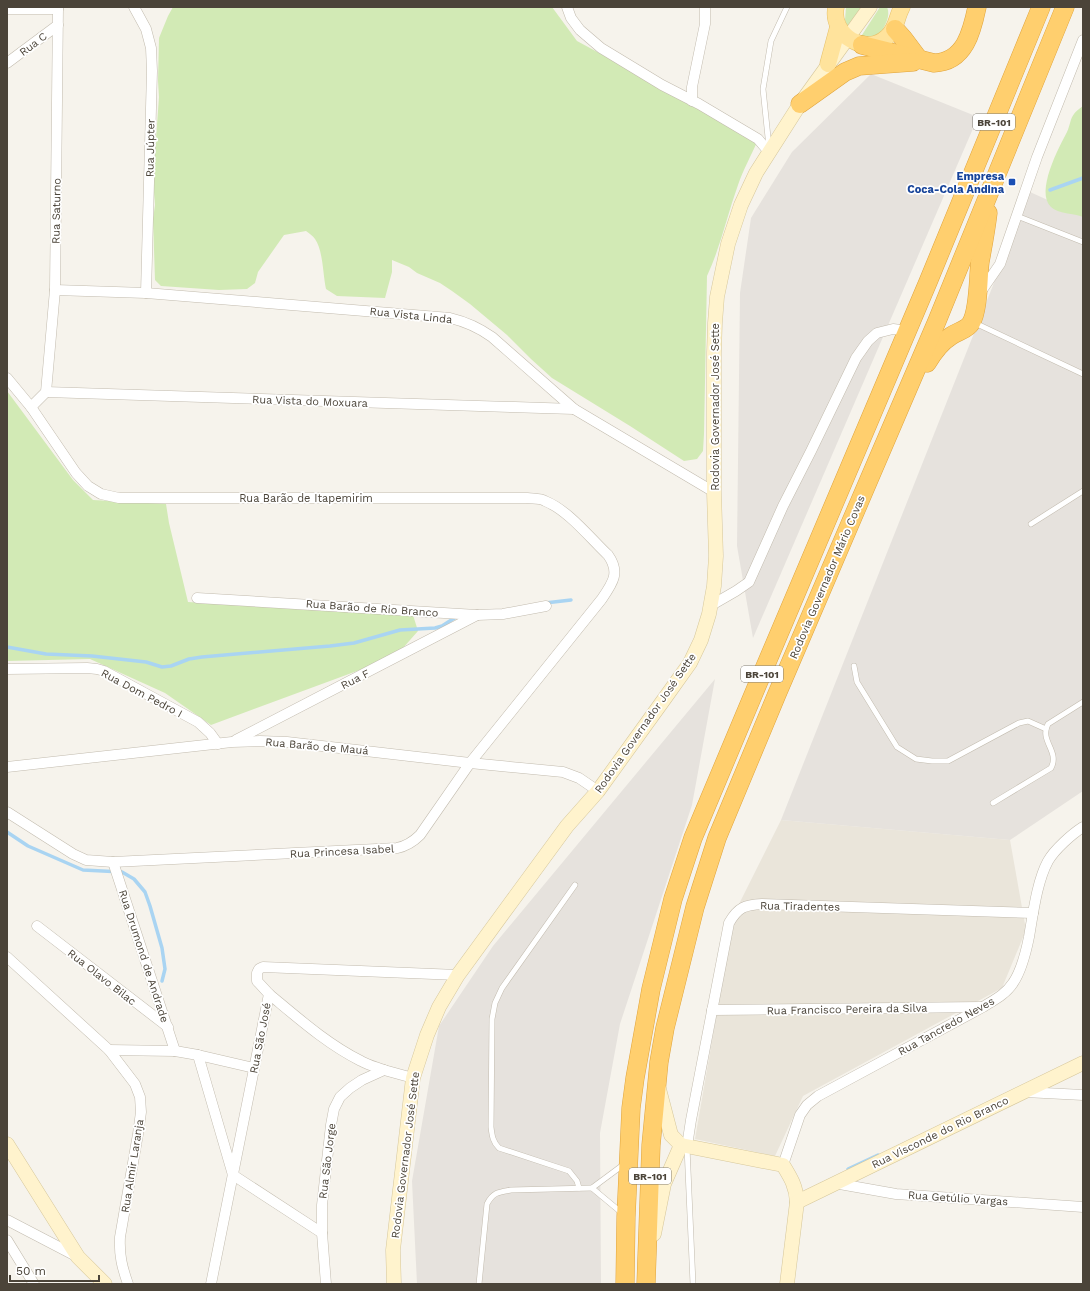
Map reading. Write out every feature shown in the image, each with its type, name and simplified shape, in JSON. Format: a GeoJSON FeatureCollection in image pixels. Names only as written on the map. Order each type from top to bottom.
{"type":"FeatureCollection","features":[{"type":"Feature","properties":{"kind":"highway"},"geometry":{"type":"LineString","coordinates":[[849,37],[934,63],[940,63],[952,58],[962,49],[972,31],[977,7]]}},
{"type":"Feature","properties":{"kind":"highway"},"geometry":{"type":"LineString","coordinates":[[1032,7],[1032,28]]}},
{"type":"Feature","properties":{"kind":"highway","name":"Rodovia Governador Mário Covas"},"geometry":{"type":"LineString","coordinates":[[625,1284],[626,1217],[631,1108],[642,1034],[660,945],[673,899],[693,838],[908,331],[1040,7]]}},
{"type":"Feature","properties":{"kind":"highway"},"geometry":{"type":"LineString","coordinates":[[1034,84],[1034,65],[1057,7]]}},
{"type":"Feature","properties":{"kind":"highway","name":"Rodovia Governador Mário Covas"},"geometry":{"type":"LineString","coordinates":[[646,1276],[651,1145],[657,1083],[665,1028],[695,907],[717,838],[780,687],[938,321],[1065,7]]}},
{"type":"Feature","properties":{"kind":"highway"},"geometry":{"type":"LineString","coordinates":[[895,29],[923,59]]}},
{"type":"Feature","properties":{"kind":"highway"},"geometry":{"type":"LineString","coordinates":[[800,104],[833,79],[859,66],[923,59]]}},
{"type":"Feature","properties":{"kind":"highway"},"geometry":{"type":"LineString","coordinates":[[900,411],[935,351],[946,339],[965,327],[975,310],[980,262],[988,212],[998,174]]}},
{"type":"Feature","properties":{"kind":"highway"},"geometry":{"type":"LineString","coordinates":[[928,282],[931,310],[943,329],[953,332],[965,327]]}},
{"type":"Feature","properties":{"kind":"main road"},"geometry":{"type":"LineString","coordinates":[[836,7],[834,13],[849,37],[875,44],[886,39],[895,29],[900,9]]}},
{"type":"Feature","properties":{"kind":"main road"},"geometry":{"type":"LineString","coordinates":[[828,64],[870,7]]}},
{"type":"Feature","properties":{"kind":"main road","name":"Rodovia Governador José Sette"},"geometry":{"type":"LineString","coordinates":[[394,1284],[393,1250],[413,1078],[427,1034],[458,975],[567,826],[598,791],[690,663],[701,640],[714,586],[716,556],[714,492],[714,353],[717,297],[728,244],[741,205],[756,173],[800,104],[828,64]]}},
{"type":"Feature","properties":{"kind":"main road","name":"Rua Visconde do Rio Branco"},"geometry":{"type":"LineString","coordinates":[[797,1202],[1083,1063]]}},
{"type":"Feature","properties":{"kind":"main road"},"geometry":{"type":"LineString","coordinates":[[657,1083],[671,1135],[684,1145],[784,1166],[796,1190],[797,1202],[787,1284]]}},
{"type":"Feature","properties":{"kind":"main road"},"geometry":{"type":"LineString","coordinates":[[7,1144],[78,1257],[105,1284]]}},
{"type":"Feature","properties":{"kind":"main road"},"geometry":{"type":"LineString","coordinates":[[646,1276],[664,1184],[684,1145]]}},
{"type":"Feature","properties":{"kind":"street","name":"Rua Júpter"},"geometry":{"type":"LineString","coordinates":[[134,7],[146,29],[151,48],[146,293]]}},
{"type":"Feature","properties":{"kind":"street"},"geometry":{"type":"LineString","coordinates":[[567,7],[571,18],[580,30],[601,48],[662,85],[758,139],[769,152]]}},
{"type":"Feature","properties":{"kind":"street"},"geometry":{"type":"LineString","coordinates":[[692,101],[692,87],[705,24],[705,7]]}},
{"type":"Feature","properties":{"kind":"street"},"geometry":{"type":"LineString","coordinates":[[7,9],[58,8]]}},
{"type":"Feature","properties":{"kind":"street","name":"Rua Saturno"},"geometry":{"type":"LineString","coordinates":[[46,392],[55,290],[58,8]]}},
{"type":"Feature","properties":{"kind":"street","name":"Rua C"},"geometry":{"type":"LineString","coordinates":[[7,63],[58,25]]}},
{"type":"Feature","properties":{"kind":"street"},"geometry":{"type":"LineString","coordinates":[[977,299],[1000,264],[1037,157],[1083,40]]}},
{"type":"Feature","properties":{"kind":"street"},"geometry":{"type":"LineString","coordinates":[[980,262],[1000,264]]}},
{"type":"Feature","properties":{"kind":"street","name":"Rua Vista Linda"},"geometry":{"type":"LineString","coordinates":[[55,290],[146,293],[442,317],[462,321],[480,328],[492,337],[574,410],[714,492]]}},
{"type":"Feature","properties":{"kind":"street"},"geometry":{"type":"LineString","coordinates":[[710,606],[749,582],[783,506],[856,358],[868,341],[876,333],[893,329],[908,331]]}},
{"type":"Feature","properties":{"kind":"street","name":"Rua Barão de Itapemirim"},"geometry":{"type":"LineString","coordinates":[[7,378],[31,407],[76,473],[88,486],[101,494],[119,498],[527,498],[543,500],[556,505],[565,512],[608,555],[613,562],[615,569],[615,576],[612,585]]}},
{"type":"Feature","properties":{"kind":"street"},"geometry":{"type":"LineString","coordinates":[[31,407],[46,392]]}},
{"type":"Feature","properties":{"kind":"street","name":"Rua Vista do Moxuara"},"geometry":{"type":"LineString","coordinates":[[46,392],[574,410]]}},
{"type":"Feature","properties":{"kind":"street","name":"Rua Princesa Isabel"},"geometry":{"type":"LineString","coordinates":[[7,812],[73,854],[86,860],[113,862],[396,848],[406,846],[414,841],[420,834],[470,763],[612,585]]}},
{"type":"Feature","properties":{"kind":"street","name":"Rua Barão de Rio Branco"},"geometry":{"type":"LineString","coordinates":[[197,598],[477,616],[503,614],[546,606]]}},
{"type":"Feature","properties":{"kind":"street","name":"Rua F"},"geometry":{"type":"LineString","coordinates":[[232,742],[477,616]]}},
{"type":"Feature","properties":{"kind":"street","name":"Rua Dom Pedro I"},"geometry":{"type":"LineString","coordinates":[[7,669],[87,668],[104,671],[198,722],[210,733],[218,744]]}},
{"type":"Feature","properties":{"kind":"street","name":"Rua Barão de Mauá"},"geometry":{"type":"LineString","coordinates":[[7,767],[232,742],[287,742],[563,772],[579,778],[598,791]]}},
{"type":"Feature","properties":{"kind":"street","name":"Rua Tancredo Neves"},"geometry":{"type":"LineString","coordinates":[[784,1166],[800,1115],[807,1105],[818,1096],[983,1007],[1002,994],[1014,983],[1020,970],[1027,946],[1041,878],[1049,860],[1081,829]]}},
{"type":"Feature","properties":{"kind":"street","name":"Rua Drumond de Andrade"},"geometry":{"type":"LineString","coordinates":[[113,862],[175,1051]]}},
{"type":"Feature","properties":{"kind":"street","name":"Rua Tiradentes"},"geometry":{"type":"LineString","coordinates":[[684,1145],[691,1120],[729,923],[734,914],[740,908],[762,904],[1033,913]]}},
{"type":"Feature","properties":{"kind":"street","name":"Rua Olavo Bilac"},"geometry":{"type":"LineString","coordinates":[[37,926],[168,1027]]}},
{"type":"Feature","properties":{"kind":"street","name":"Rua Almir Laranja"},"geometry":{"type":"LineString","coordinates":[[7,957],[109,1050],[135,1084],[140,1097],[138,1134],[120,1237],[119,1252],[128,1284]]}},
{"type":"Feature","properties":{"kind":"street","name":"Rua São José"},"geometry":{"type":"LineString","coordinates":[[211,1284],[269,994],[257,981],[256,972],[263,967],[458,975]]}},
{"type":"Feature","properties":{"kind":"street"},"geometry":{"type":"LineString","coordinates":[[269,994],[340,1050],[362,1062],[413,1078]]}},
{"type":"Feature","properties":{"kind":"street","name":"Rua Francisco Pereira da Silva"},"geometry":{"type":"LineString","coordinates":[[712,1010],[983,1007]]}},
{"type":"Feature","properties":{"kind":"street"},"geometry":{"type":"LineString","coordinates":[[109,1050],[175,1051],[254,1068]]}},
{"type":"Feature","properties":{"kind":"street"},"geometry":{"type":"LineString","coordinates":[[198,1055],[233,1175],[322,1233]]}},
{"type":"Feature","properties":{"kind":"street","name":"Rua São Jorge"},"geometry":{"type":"LineString","coordinates":[[326,1284],[322,1233],[322,1205],[330,1125],[334,1109],[340,1097],[350,1088],[362,1080],[384,1070]]}},
{"type":"Feature","properties":{"kind":"street"},"geometry":{"type":"LineString","coordinates":[[1024,1092],[1083,1095]]}},
{"type":"Feature","properties":{"kind":"street","name":"Rua Getúlio Vargas"},"geometry":{"type":"LineString","coordinates":[[834,1183],[896,1194],[1083,1207]]}},
{"type":"Feature","properties":{"kind":"street"},"geometry":{"type":"LineString","coordinates":[[7,1220],[78,1257]]}},
{"type":"Feature","properties":{"kind":"street"},"geometry":{"type":"LineString","coordinates":[[7,1240],[34,1284]]}},
{"type":"Feature","properties":{"kind":"lane"},"geometry":{"type":"LineString","coordinates":[[769,152],[763,89],[771,41],[787,7]]}},
{"type":"Feature","properties":{"kind":"lane"},"geometry":{"type":"LineString","coordinates":[[1017,216],[1083,242]]}},
{"type":"Feature","properties":{"kind":"lane"},"geometry":{"type":"LineString","coordinates":[[965,327],[1083,374]]}},
{"type":"Feature","properties":{"kind":"lane"},"geometry":{"type":"LineString","coordinates":[[1031,524],[1083,491]]}},
{"type":"Feature","properties":{"kind":"lane"},"geometry":{"type":"LineString","coordinates":[[854,666],[857,682],[897,747],[916,759],[948,761],[1019,723],[1028,721],[1046,728]]}},
{"type":"Feature","properties":{"kind":"lane"},"geometry":{"type":"LineString","coordinates":[[993,803],[1051,768],[1054,759],[1046,736],[1046,728],[1048,724],[1083,702]]}},
{"type":"Feature","properties":{"kind":"lane"},"geometry":{"type":"LineString","coordinates":[[575,885],[502,988],[495,1003],[492,1020],[491,1127],[492,1137],[495,1144],[499,1148],[569,1171],[577,1181],[578,1188]]}},
{"type":"Feature","properties":{"kind":"lane"},"geometry":{"type":"LineString","coordinates":[[684,1145],[693,1284]]}},
{"type":"Feature","properties":{"kind":"lane"},"geometry":{"type":"LineString","coordinates":[[478,1284],[487,1204],[490,1198],[498,1193],[511,1190],[592,1188],[629,1160]]}},
{"type":"Feature","properties":{"kind":"lane"},"geometry":{"type":"LineString","coordinates":[[592,1188],[626,1217]]}},
{"type":"Feature","properties":{"kind":"shaded area"},"geometry":{"type":"Polygon","coordinates":[[[871,74],[978,117],[753,638],[737,546],[740,293],[751,218],[792,152],[871,74]]]}},
{"type":"Feature","properties":{"kind":"shaded area"},"geometry":{"type":"Polygon","coordinates":[[[1030,192],[1083,216],[1083,791],[1010,840],[781,820],[1030,192]]]}},
{"type":"Feature","properties":{"kind":"shaded area"},"geometry":{"type":"Polygon","coordinates":[[[715,679],[692,805],[620,1024],[600,1133],[601,1284],[417,1284],[412,1181],[439,1026],[493,946],[715,679]]]}},
{"type":"Feature","properties":{"kind":"shaded area"},"geometry":{"type":"Polygon","coordinates":[[[781,820],[1010,840],[1026,930],[1002,988],[803,1096],[775,1156],[695,1139],[734,914],[781,820]]]}},
{"type":"Feature","properties":{"kind":"green space"},"geometry":{"type":"Polygon","coordinates":[[[173,7],[552,7],[577,41],[753,136],[757,142],[740,179],[707,276],[704,434],[703,451],[697,459],[684,461],[552,378],[507,335],[470,304],[440,283],[417,273],[409,267],[392,260],[392,272],[385,298],[337,296],[326,289],[320,249],[315,239],[306,231],[284,235],[258,272],[255,283],[247,289],[219,290],[161,286],[155,280],[153,219],[155,205],[153,180],[159,97],[159,38],[173,7]]]}},
{"type":"Feature","properties":{"kind":"green space"},"geometry":{"type":"Polygon","coordinates":[[[846,7],[864,7],[849,30],[845,20],[846,7]]]}},
{"type":"Feature","properties":{"kind":"green space"},"geometry":{"type":"Polygon","coordinates":[[[880,7],[887,7],[888,10],[887,20],[881,33],[868,38],[860,38],[880,7]]]}},
{"type":"Feature","properties":{"kind":"green space"},"geometry":{"type":"Polygon","coordinates":[[[1083,106],[1083,217],[1062,212],[1051,207],[1047,200],[1046,191],[1047,181],[1054,158],[1068,130],[1073,116],[1083,106]]]}},
{"type":"Feature","properties":{"kind":"green space"},"geometry":{"type":"Polygon","coordinates":[[[7,391],[73,480],[93,500],[166,504],[169,523],[188,602],[413,615],[418,631],[395,657],[211,725],[165,693],[90,659],[7,661],[7,391]]]}},
{"type":"Feature","properties":{"kind":"waterway"},"geometry":{"type":"LineString","coordinates":[[1050,190],[1083,178]]}},
{"type":"Feature","properties":{"kind":"waterway"},"geometry":{"type":"LineString","coordinates":[[545,603],[571,600]]}},
{"type":"Feature","properties":{"kind":"waterway"},"geometry":{"type":"LineString","coordinates":[[7,647],[46,654],[92,656],[146,662],[162,667],[171,666],[189,659],[202,657],[354,643],[400,630],[435,628],[442,626],[456,617]]}},
{"type":"Feature","properties":{"kind":"waterway"},"geometry":{"type":"LineString","coordinates":[[7,832],[28,846],[83,870],[122,872],[134,879],[145,892],[162,948],[165,969],[162,981]]}},
{"type":"Feature","properties":{"kind":"waterway"},"geometry":{"type":"LineString","coordinates":[[848,1169],[878,1155]]}},
{"type":"Feature","properties":{"kind":"place","name":"Empresa Coca-Cola Andina"},"geometry":{"type":"Point","coordinates":[1012,182]}}]}
